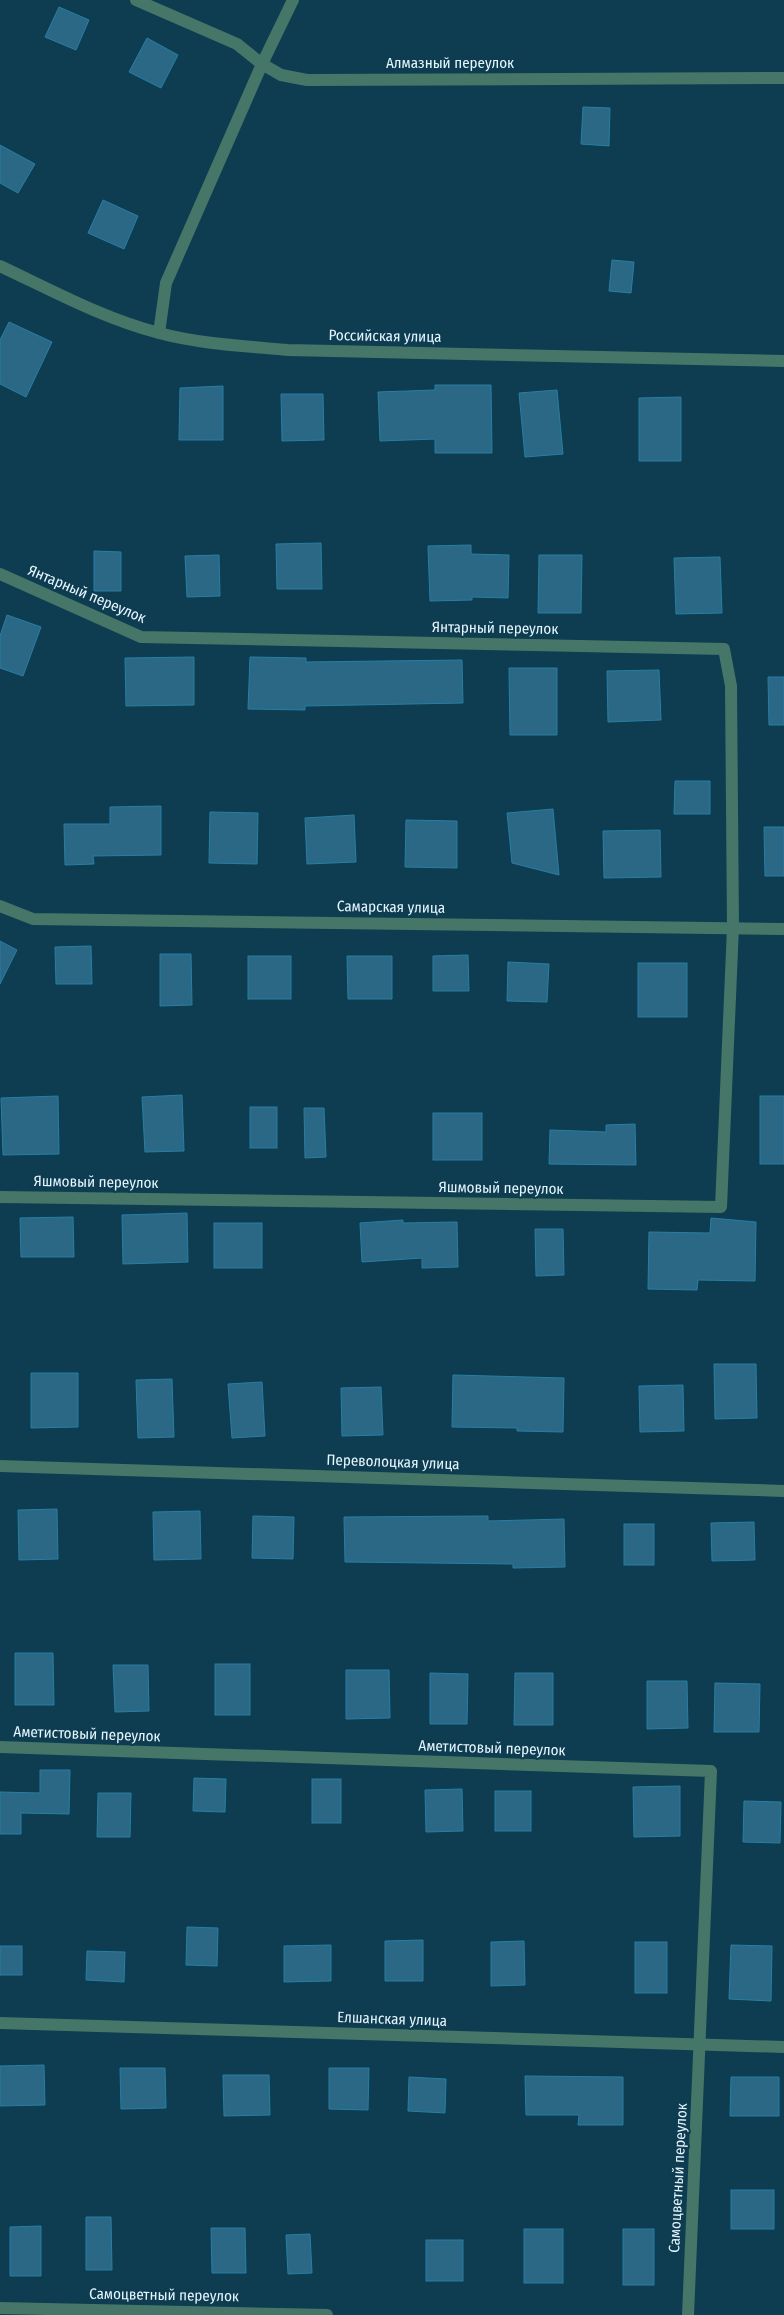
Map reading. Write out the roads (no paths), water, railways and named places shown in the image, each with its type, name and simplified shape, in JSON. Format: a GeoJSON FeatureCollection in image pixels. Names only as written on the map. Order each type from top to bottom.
{"type":"FeatureCollection","features":[{"type":"Feature","properties":{"kind":"street","name":"Алмазный переулок"},"geometry":{"type":"LineString","coordinates":[[136,0],[237,44],[262,64],[281,75],[307,80],[784,78]]}},
{"type":"Feature","properties":{"kind":"street"},"geometry":{"type":"LineString","coordinates":[[159,333],[166,283],[262,64],[293,0]]}},
{"type":"Feature","properties":{"kind":"street","name":"Российская улица"},"geometry":{"type":"LineString","coordinates":[[0,266],[87,307],[159,333],[213,343],[288,350],[784,361]]}},
{"type":"Feature","properties":{"kind":"street","name":"Янтарный переулок"},"geometry":{"type":"LineString","coordinates":[[0,574],[141,637],[724,649],[731,686],[733,927]]}},
{"type":"Feature","properties":{"kind":"street","name":"Самарская улица"},"geometry":{"type":"LineString","coordinates":[[0,906],[33,919],[784,929]]}},
{"type":"Feature","properties":{"kind":"street","name":"Яшмовый переулок"},"geometry":{"type":"LineString","coordinates":[[0,1197],[721,1207],[733,927]]}},
{"type":"Feature","properties":{"kind":"street","name":"Переволоцкая улица"},"geometry":{"type":"LineString","coordinates":[[0,1466],[784,1491]]}},
{"type":"Feature","properties":{"kind":"street","name":"Аметистовый переулок"},"geometry":{"type":"LineString","coordinates":[[0,1747],[711,1771],[701,2044]]}},
{"type":"Feature","properties":{"kind":"street","name":"Елшанская улица"},"geometry":{"type":"LineString","coordinates":[[0,2023],[784,2047]]}},
{"type":"Feature","properties":{"kind":"street","name":"Самоцветный переулок"},"geometry":{"type":"LineString","coordinates":[[688,2315],[701,2044]]}},
{"type":"Feature","properties":{"kind":"street","name":"Самоцветный переулок"},"geometry":{"type":"LineString","coordinates":[[0,2308],[327,2315]]}}]}
